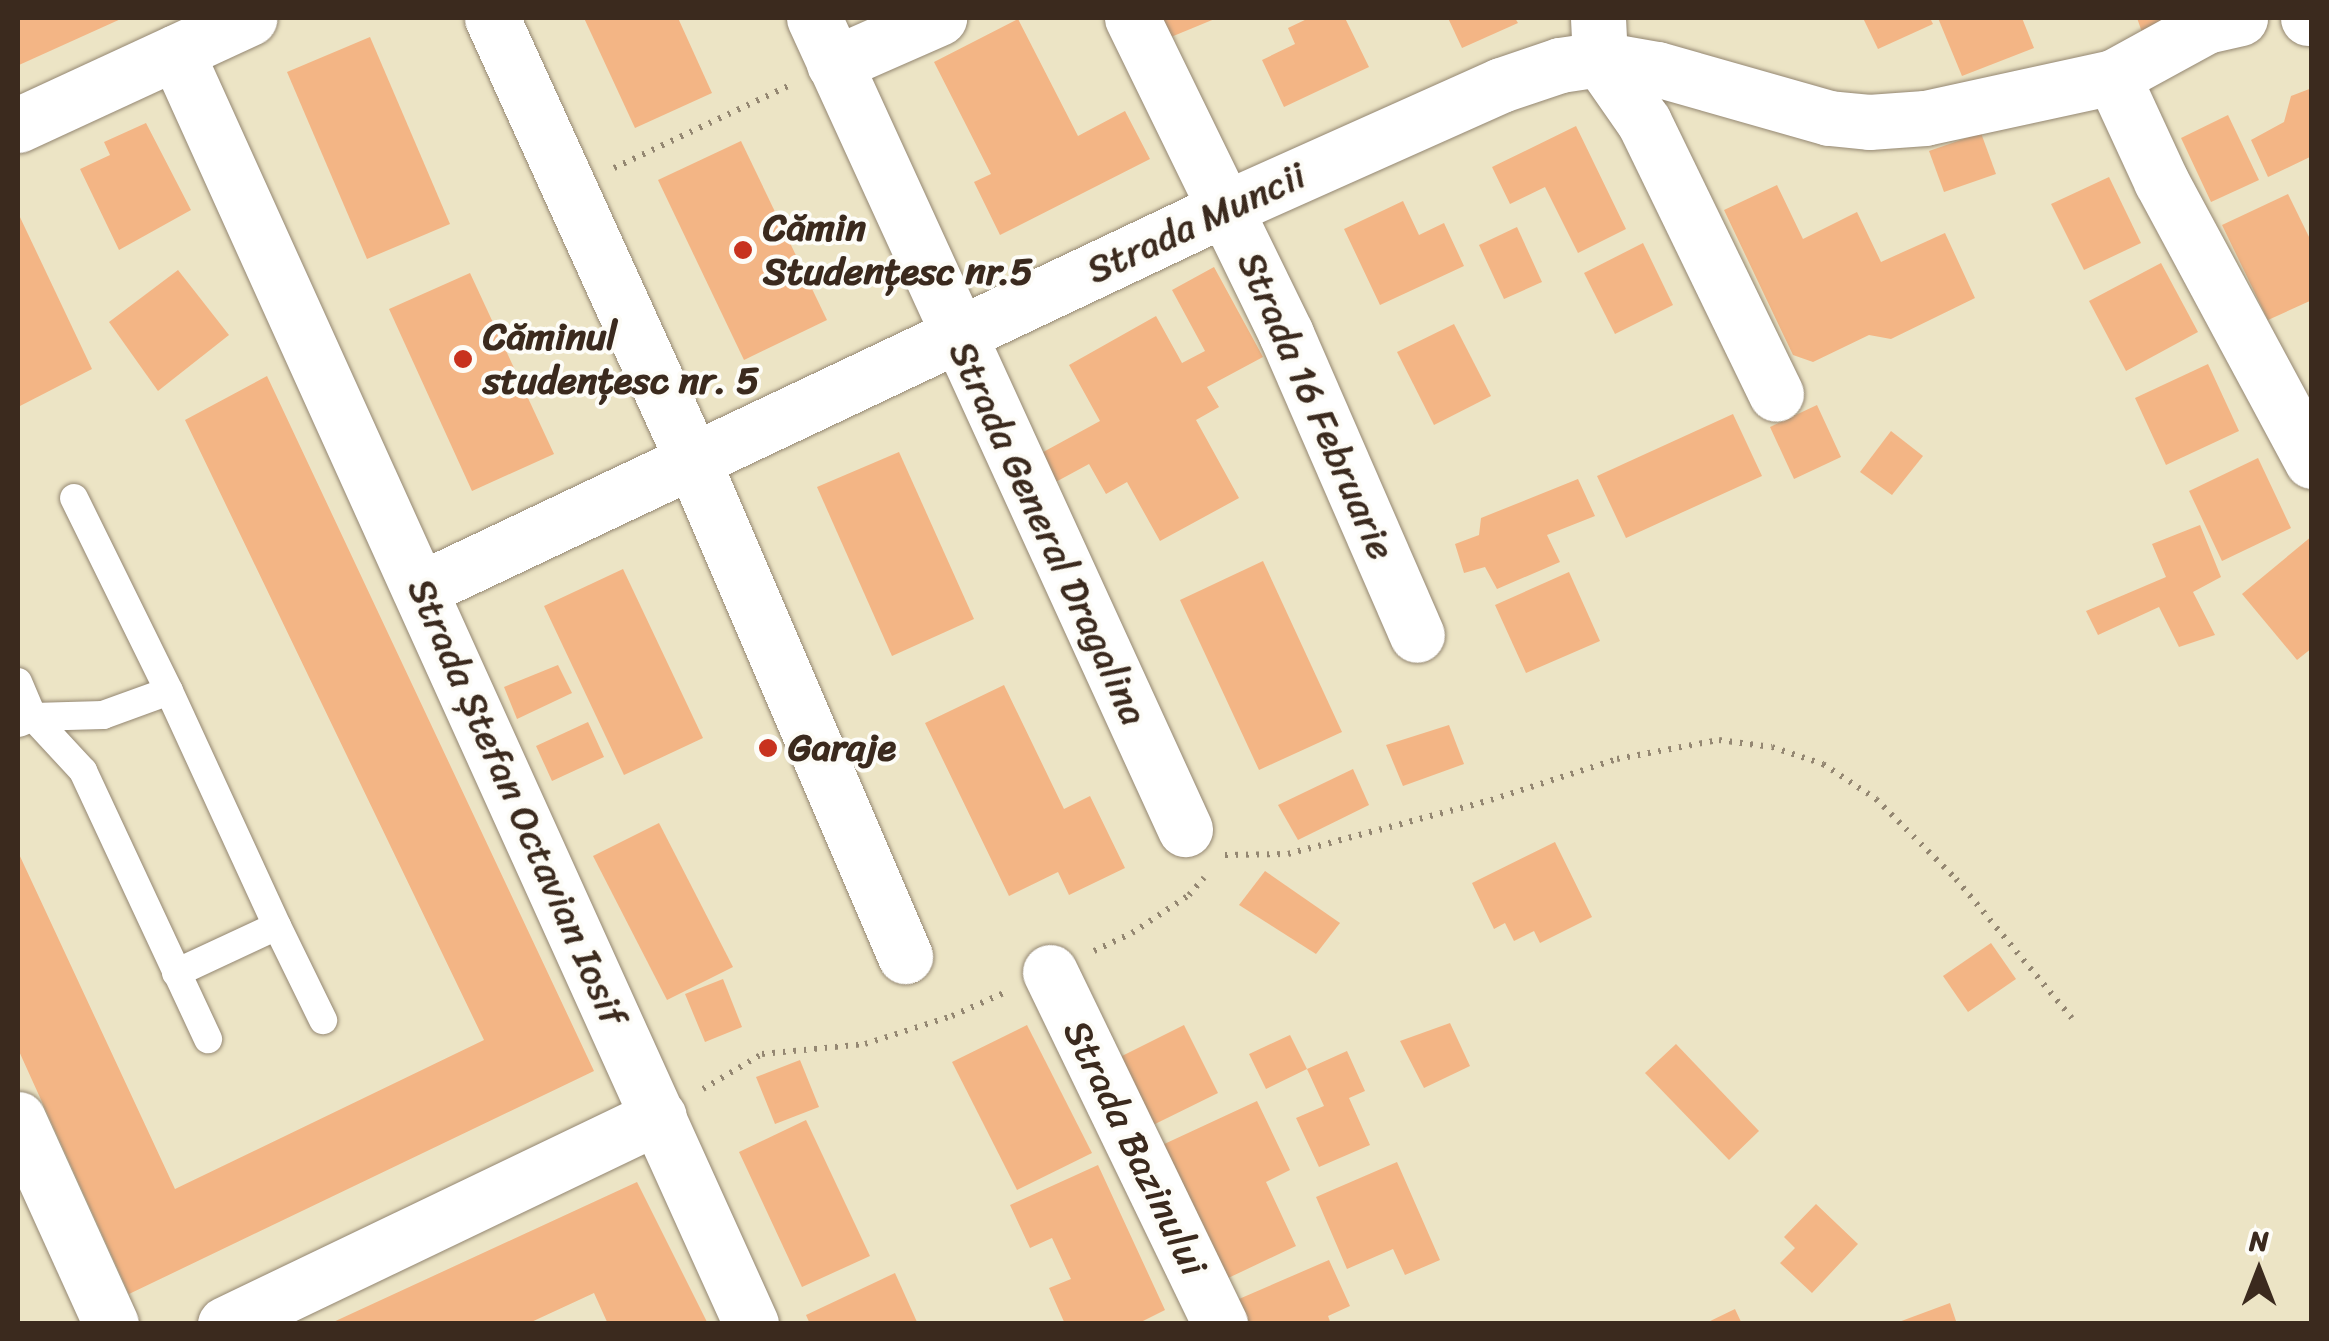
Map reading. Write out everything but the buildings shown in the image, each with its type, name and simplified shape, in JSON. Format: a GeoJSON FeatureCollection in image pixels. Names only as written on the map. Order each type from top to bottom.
{"type":"FeatureCollection","features":[{"type":"Feature","properties":{"kind":"street"},"geometry":{"type":"LineString","coordinates":[[18,126],[250,18]]}},
{"type":"Feature","properties":{"kind":"street"},"geometry":{"type":"LineString","coordinates":[[492,18],[692,459],[905,956]]}},
{"type":"Feature","properties":{"kind":"street"},"geometry":{"type":"LineString","coordinates":[[824,41],[940,18]]}},
{"type":"Feature","properties":{"kind":"street","name":"Strada 16 Februarie"},"geometry":{"type":"LineString","coordinates":[[1132,18],[1226,208],[1418,634]]}},
{"type":"Feature","properties":{"kind":"street"},"geometry":{"type":"LineString","coordinates":[[1599,38],[1657,69],[1829,118],[1870,122],[1925,118],[2113,77],[2218,20]]}},
{"type":"Feature","properties":{"kind":"street"},"geometry":{"type":"LineString","coordinates":[[1599,38],[1776,394]]}},
{"type":"Feature","properties":{"kind":"street","name":"Strada Muncii"},"geometry":{"type":"LineString","coordinates":[[420,589],[1226,208],[1501,85],[1560,65],[1599,38]]}},
{"type":"Feature","properties":{"kind":"street","name":"Strada General Dragalina"},"geometry":{"type":"LineString","coordinates":[[824,41],[956,333],[1202,842]]}},
{"type":"Feature","properties":{"kind":"street","name":"Strada Ștefan Octavian Iosif"},"geometry":{"type":"LineString","coordinates":[[176,52],[751,1324]]}},
{"type":"Feature","properties":{"kind":"street"},"geometry":{"type":"LineString","coordinates":[[2113,77],[2160,181],[2312,460]]}},
{"type":"Feature","properties":{"kind":"street","name":"Strada Bazinului"},"geometry":{"type":"LineString","coordinates":[[1050,972],[1220,1324]]}},
{"type":"Feature","properties":{"kind":"street"},"geometry":{"type":"LineString","coordinates":[[226,1324],[659,1116]]}},
{"type":"Feature","properties":{"kind":"street"},"geometry":{"type":"LineString","coordinates":[[18,1119],[111,1324]]}},
{"type":"Feature","properties":{"kind":"lane"},"geometry":{"type":"LineString","coordinates":[[74,498],[323,1020]]}},
{"type":"Feature","properties":{"kind":"lane"},"geometry":{"type":"LineString","coordinates":[[18,682],[25,720],[83,771],[208,1039]]}},
{"type":"Feature","properties":{"kind":"lane"},"geometry":{"type":"LineString","coordinates":[[25,720],[102,715],[168,691]]}},
{"type":"Feature","properties":{"kind":"lane"},"geometry":{"type":"LineString","coordinates":[[176,973],[277,926]]}},
{"type":"Feature","properties":{"kind":"path"},"geometry":{"type":"LineString","coordinates":[[570,190],[824,41]]}},
{"type":"Feature","properties":{"kind":"path"},"geometry":{"type":"LineString","coordinates":[[659,1116],[762,1054],[865,1044],[952,1016],[1132,933],[1189,894],[1210,872],[1202,842],[1288,854],[1491,800],[1617,759],[1719,740],[1772,748],[1823,764],[1876,799],[1956,880],[2072,1018]]}},
{"type":"Feature","properties":{"kind":"place","name":"Cămin Studențesc nr.5"},"geometry":{"type":"Point","coordinates":[743,250]}},
{"type":"Feature","properties":{"kind":"place","name":"Căminul studențesc nr. 5"},"geometry":{"type":"Point","coordinates":[463,359]}},
{"type":"Feature","properties":{"kind":"place","name":"Garaje"},"geometry":{"type":"Point","coordinates":[768,748]}}]}
